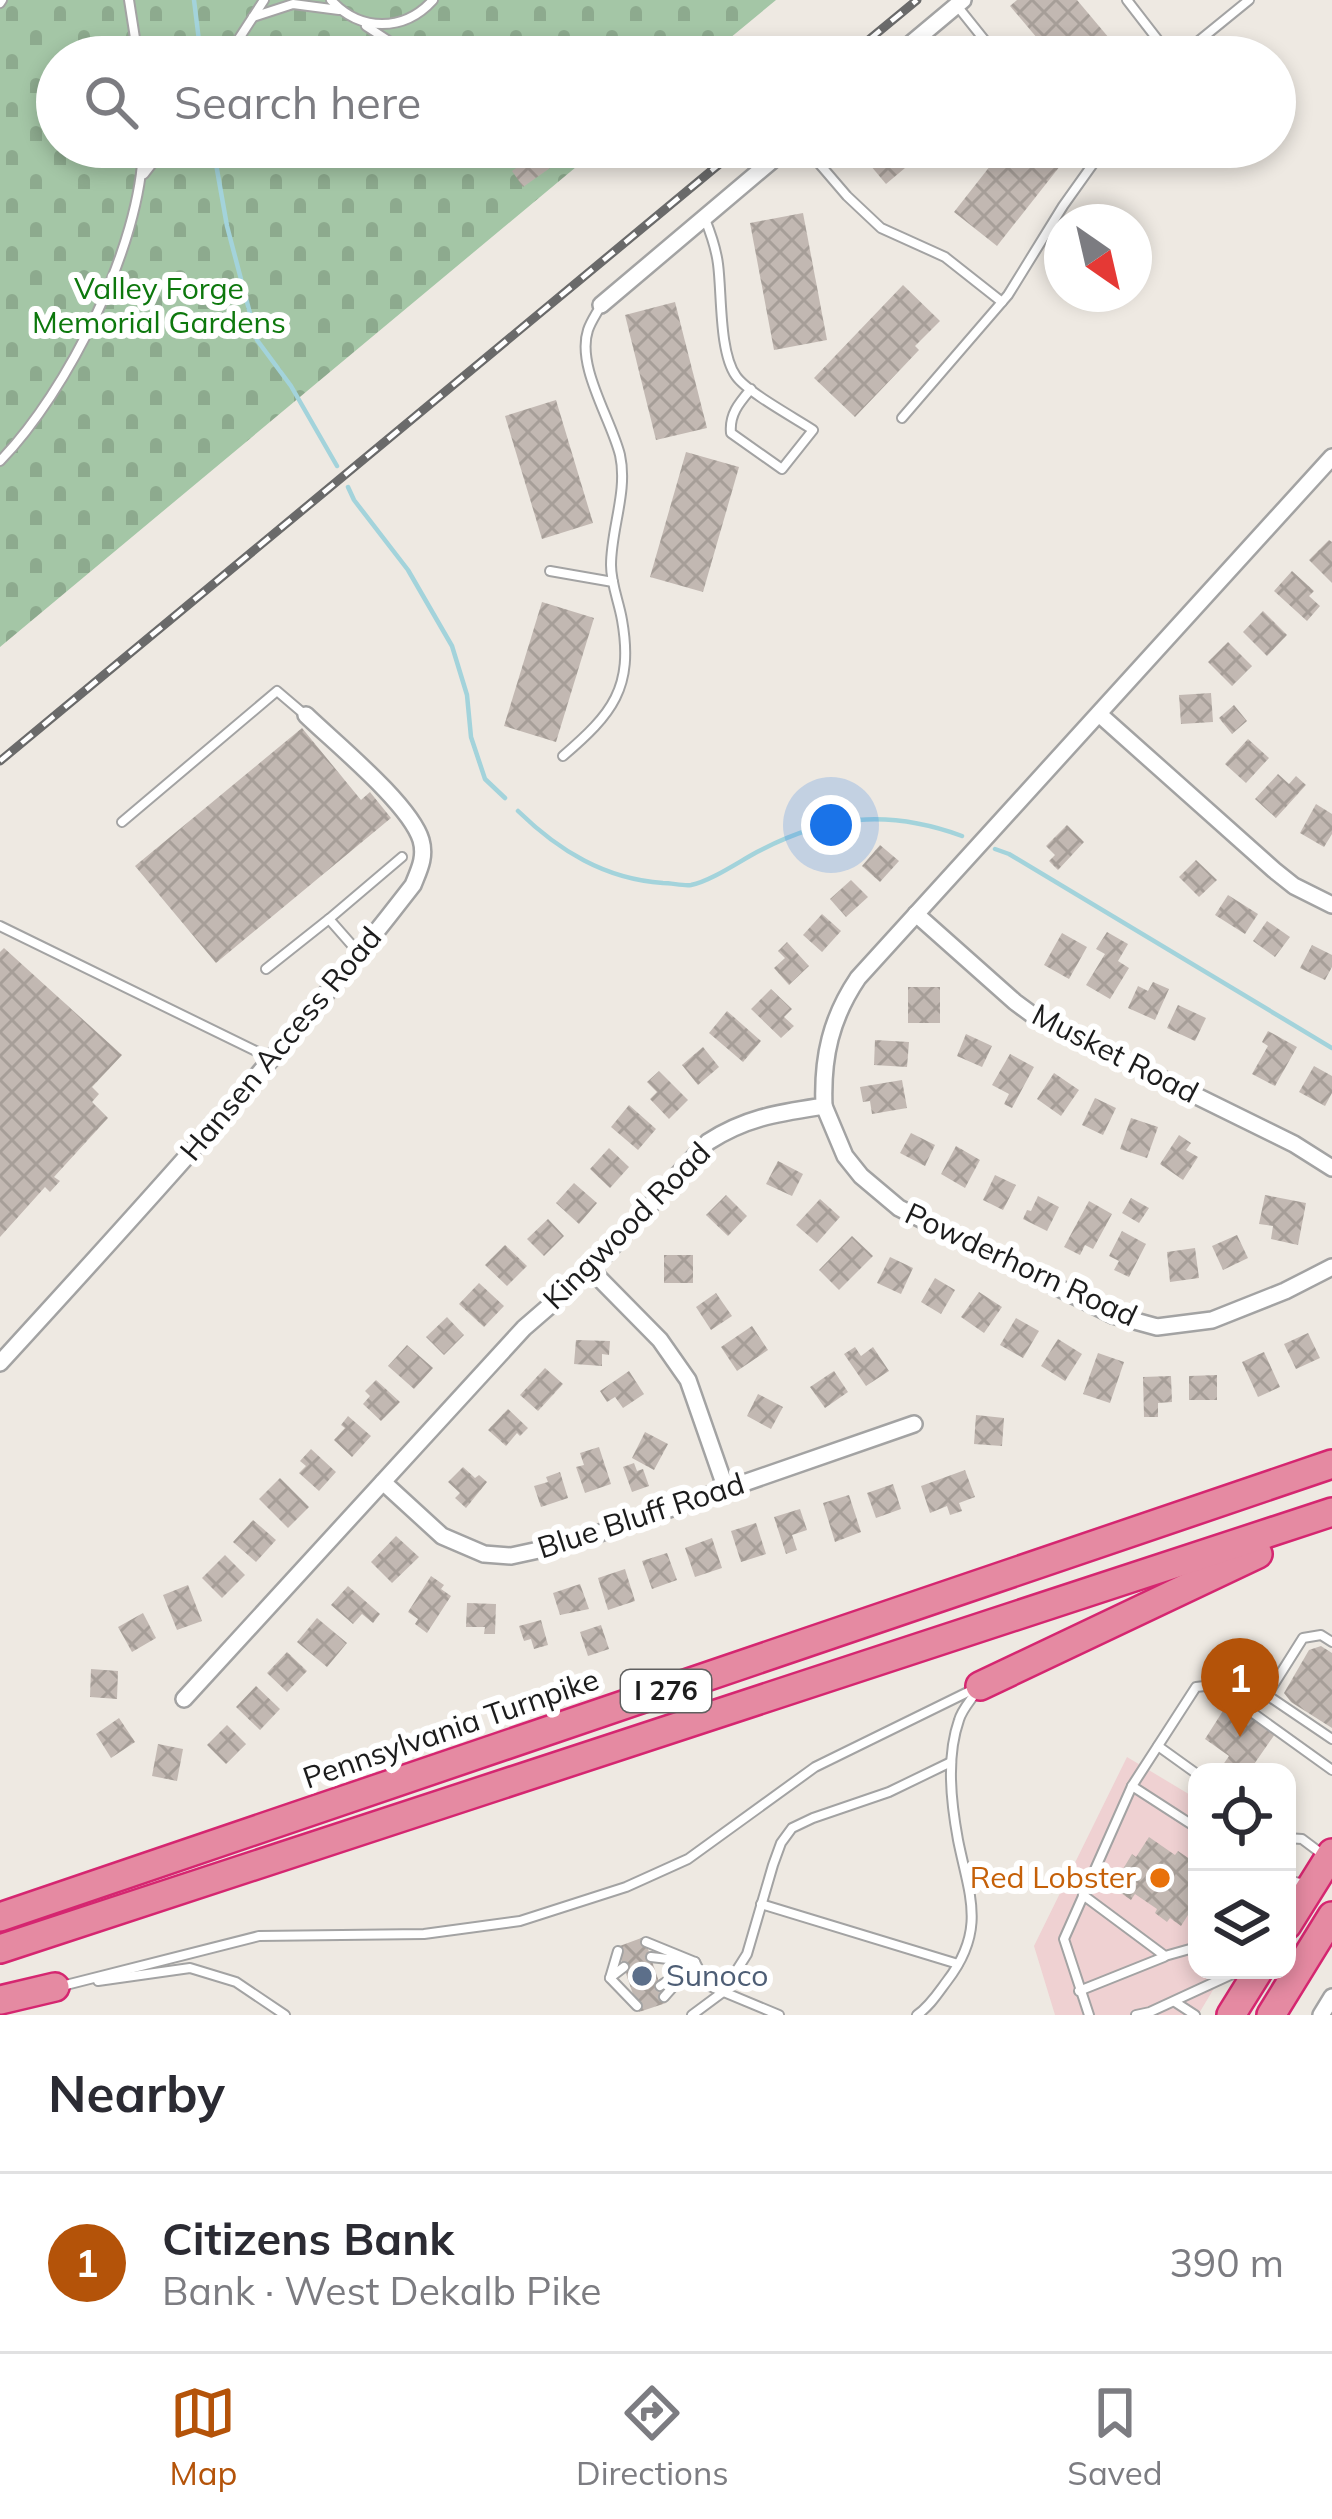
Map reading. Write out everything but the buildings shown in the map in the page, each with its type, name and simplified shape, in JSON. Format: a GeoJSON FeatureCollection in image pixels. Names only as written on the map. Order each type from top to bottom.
{"type":"FeatureCollection","features":[{"type":"Feature","properties":{"kind":"highway","name":"Pennsylvania Turnpike"},"geometry":{"type":"LineString","coordinates":[[0,1917],[1332,1464]]}},
{"type":"Feature","properties":{"kind":"highway","name":"I 276"},"geometry":{"type":"LineString","coordinates":[[0,1949],[1332,1512]]}},
{"type":"Feature","properties":{"kind":"highway"},"geometry":{"type":"LineString","coordinates":[[980,1686],[1332,1522]]}},
{"type":"Feature","properties":{"kind":"highway"},"geometry":{"type":"LineString","coordinates":[[1299,1883],[1330,1856]]}},
{"type":"Feature","properties":{"kind":"highway"},"geometry":{"type":"LineString","coordinates":[[1271,2015],[1332,1916]]}},
{"type":"Feature","properties":{"kind":"highway"},"geometry":{"type":"LineString","coordinates":[[1231,2015],[1253,1979]]}},
{"type":"Feature","properties":{"kind":"highway"},"geometry":{"type":"LineString","coordinates":[[0,2000],[55,1988]]}},
{"type":"Feature","properties":{"kind":"street"},"geometry":{"type":"LineString","coordinates":[[921,36],[960,3]]}},
{"type":"Feature","properties":{"kind":"street"},"geometry":{"type":"LineString","coordinates":[[601,304],[763,168]]}},
{"type":"Feature","properties":{"kind":"street"},"geometry":{"type":"LineString","coordinates":[[824,1106],[826,1048],[843,1000],[858,978],[1332,458]]}},
{"type":"Feature","properties":{"kind":"street"},"geometry":{"type":"LineString","coordinates":[[1099,714],[1274,871],[1332,905]]}},
{"type":"Feature","properties":{"kind":"street","name":"Hansen Access Road"},"geometry":{"type":"LineString","coordinates":[[2,1358],[148,1201],[412,885],[423,861],[414,824],[306,715]]}},
{"type":"Feature","properties":{"kind":"street","name":"Musket Road"},"geometry":{"type":"LineString","coordinates":[[916,914],[1034,1016],[1294,1144],[1332,1168]]}},
{"type":"Feature","properties":{"kind":"street","name":"Powderhorn Road"},"geometry":{"type":"LineString","coordinates":[[824,1106],[845,1156],[899,1208],[1113,1315],[1157,1327],[1212,1319],[1285,1292],[1332,1268]]}},
{"type":"Feature","properties":{"kind":"street","name":"Kingwood Road"},"geometry":{"type":"LineString","coordinates":[[184,1699],[524,1328],[591,1270],[708,1142],[753,1118],[824,1106]]}},
{"type":"Feature","properties":{"kind":"street"},"geometry":{"type":"LineString","coordinates":[[591,1270],[660,1340],[688,1380],[726,1489]]}},
{"type":"Feature","properties":{"kind":"street","name":"Blue Bluff Road"},"geometry":{"type":"LineString","coordinates":[[383,1482],[442,1536],[484,1554],[511,1556],[571,1543],[914,1424]]}},
{"type":"Feature","properties":{"kind":"street"},"geometry":{"type":"LineString","coordinates":[[1321,2015],[1332,1997]]}},
{"type":"Feature","properties":{"kind":"lane"},"geometry":{"type":"LineString","coordinates":[[129,0],[135,36]]}},
{"type":"Feature","properties":{"kind":"lane"},"geometry":{"type":"LineString","coordinates":[[241,36],[264,0]]}},
{"type":"Feature","properties":{"kind":"lane"},"geometry":{"type":"LineString","coordinates":[[331,0],[340,11]]}},
{"type":"Feature","properties":{"kind":"lane"},"geometry":{"type":"LineString","coordinates":[[360,22],[381,26],[403,22],[433,0]]}},
{"type":"Feature","properties":{"kind":"lane"},"geometry":{"type":"LineString","coordinates":[[1127,0],[1157,36]]}},
{"type":"Feature","properties":{"kind":"lane"},"geometry":{"type":"LineString","coordinates":[[1202,36],[1249,0]]}},
{"type":"Feature","properties":{"kind":"lane"},"geometry":{"type":"LineString","coordinates":[[960,3],[983,36]]}},
{"type":"Feature","properties":{"kind":"lane"},"geometry":{"type":"LineString","coordinates":[[253,17],[292,4],[340,11],[381,36]]}},
{"type":"Feature","properties":{"kind":"lane"},"geometry":{"type":"LineString","coordinates":[[0,461],[28,432],[103,299],[129,235],[143,168]]}},
{"type":"Feature","properties":{"kind":"lane"},"geometry":{"type":"LineString","coordinates":[[143,176],[149,168]]}},
{"type":"Feature","properties":{"kind":"lane"},"geometry":{"type":"LineString","coordinates":[[823,168],[881,228],[945,257],[1002,302]]}},
{"type":"Feature","properties":{"kind":"lane"},"geometry":{"type":"LineString","coordinates":[[902,418],[1002,302],[1090,168]]}},
{"type":"Feature","properties":{"kind":"lane"},"geometry":{"type":"LineString","coordinates":[[705,218],[718,262],[732,370],[739,381],[751,388],[813,430],[782,470],[731,433],[735,409],[751,388]]}},
{"type":"Feature","properties":{"kind":"lane"},"geometry":{"type":"LineString","coordinates":[[563,756],[613,705],[625,638],[610,571],[621,493],[620,457],[586,349],[587,331],[601,304]]}},
{"type":"Feature","properties":{"kind":"lane"},"geometry":{"type":"LineString","coordinates":[[550,571],[613,581]]}},
{"type":"Feature","properties":{"kind":"lane"},"geometry":{"type":"LineString","coordinates":[[122,822],[277,691],[306,715]]}},
{"type":"Feature","properties":{"kind":"lane"},"geometry":{"type":"LineString","coordinates":[[266,970],[402,856]]}},
{"type":"Feature","properties":{"kind":"lane"},"geometry":{"type":"LineString","coordinates":[[328,919],[358,953]]}},
{"type":"Feature","properties":{"kind":"lane"},"geometry":{"type":"LineString","coordinates":[[0,926],[271,1058]]}},
{"type":"Feature","properties":{"kind":"lane"},"geometry":{"type":"LineString","coordinates":[[1332,1642],[1321,1634],[1303,1638],[1268,1695],[1332,1739]]}},
{"type":"Feature","properties":{"kind":"lane"},"geometry":{"type":"LineString","coordinates":[[1089,2015],[1064,1939],[1132,1786],[1196,1688],[1214,1685],[1332,1770]]}},
{"type":"Feature","properties":{"kind":"lane"},"geometry":{"type":"LineString","coordinates":[[917,2015],[926,2009],[968,1945],[972,1911],[958,1840],[951,1762],[959,1718],[980,1686]]}},
{"type":"Feature","properties":{"kind":"lane"},"geometry":{"type":"LineString","coordinates":[[55,1988],[259,1936],[424,1934],[520,1921],[626,1888],[688,1859],[815,1767],[980,1686]]}},
{"type":"Feature","properties":{"kind":"lane"},"geometry":{"type":"LineString","coordinates":[[1158,1746],[1188,1768]]}},
{"type":"Feature","properties":{"kind":"lane"},"geometry":{"type":"LineString","coordinates":[[692,2015],[723,1992],[746,1954],[781,1843],[792,1828],[889,1792],[951,1762]]}},
{"type":"Feature","properties":{"kind":"lane"},"geometry":{"type":"LineString","coordinates":[[1132,1786],[1188,1822]]}},
{"type":"Feature","properties":{"kind":"lane"},"geometry":{"type":"LineString","coordinates":[[1296,1839],[1330,1856]]}},
{"type":"Feature","properties":{"kind":"lane"},"geometry":{"type":"LineString","coordinates":[[1083,1895],[1165,1956]]}},
{"type":"Feature","properties":{"kind":"lane"},"geometry":{"type":"LineString","coordinates":[[761,1904],[958,1964]]}},
{"type":"Feature","properties":{"kind":"lane"},"geometry":{"type":"LineString","coordinates":[[646,1942],[694,1962],[707,1985],[779,2015]]}},
{"type":"Feature","properties":{"kind":"lane"},"geometry":{"type":"LineString","coordinates":[[1079,1991],[1188,1950]]}},
{"type":"Feature","properties":{"kind":"lane"},"geometry":{"type":"LineString","coordinates":[[610,1978],[618,1951]]}},
{"type":"Feature","properties":{"kind":"lane"},"geometry":{"type":"LineString","coordinates":[[651,1958],[694,1962]]}},
{"type":"Feature","properties":{"kind":"lane"},"geometry":{"type":"LineString","coordinates":[[661,1986],[694,1962]]}},
{"type":"Feature","properties":{"kind":"lane"},"geometry":{"type":"LineString","coordinates":[[664,1997],[694,1962]]}},
{"type":"Feature","properties":{"kind":"lane"},"geometry":{"type":"LineString","coordinates":[[610,1978],[624,1967]]}},
{"type":"Feature","properties":{"kind":"lane"},"geometry":{"type":"LineString","coordinates":[[55,1988],[190,1968],[236,1982],[285,2015]]}},
{"type":"Feature","properties":{"kind":"lane"},"geometry":{"type":"LineString","coordinates":[[610,1978],[633,1995]]}},
{"type":"Feature","properties":{"kind":"lane"},"geometry":{"type":"LineString","coordinates":[[610,1978],[637,2006]]}},
{"type":"Feature","properties":{"kind":"lane"},"geometry":{"type":"LineString","coordinates":[[1136,2015],[1151,2014],[1222,1979]]}},
{"type":"Feature","properties":{"kind":"lane"},"geometry":{"type":"LineString","coordinates":[[1174,2002],[1195,2015]]}},
{"type":"Feature","properties":{"kind":"lane"},"geometry":{"type":"LineString","coordinates":[[746,2015],[755,2005]]}},
{"type":"Feature","properties":{"kind":"shaded area"},"geometry":{"type":"Polygon","coordinates":[[[1127,1757],[1188,1794],[1188,1979],[1220,1979],[1198,2015],[1055,2015],[1034,1946],[1127,1757]]]}},
{"type":"Feature","properties":{"kind":"green space","name":"Valley Forge Memorial Gardens"},"geometry":{"type":"Polygon","coordinates":[[[0,0],[776,0],[732,36],[36,36],[36,168],[575,168],[0,647],[0,0]]]}},
{"type":"Feature","properties":{"kind":"waterway"},"geometry":{"type":"LineString","coordinates":[[194,0],[198,36]]}},
{"type":"Feature","properties":{"kind":"waterway"},"geometry":{"type":"LineString","coordinates":[[217,168],[257,340],[291,386],[337,466]]}},
{"type":"Feature","properties":{"kind":"waterway"},"geometry":{"type":"LineString","coordinates":[[348,487],[408,570],[452,646],[485,779],[505,798]]}},
{"type":"Feature","properties":{"kind":"waterway"},"geometry":{"type":"LineString","coordinates":[[518,811],[550,839],[602,869],[685,885],[707,879],[783,840],[833,824],[883,819],[962,836]]}},
{"type":"Feature","properties":{"kind":"waterway"},"geometry":{"type":"LineString","coordinates":[[995,849],[1332,1048]]}},
{"type":"Feature","properties":{"kind":"railway"},"geometry":{"type":"LineString","coordinates":[[873,36],[917,0]]}},
{"type":"Feature","properties":{"kind":"railway"},"geometry":{"type":"LineString","coordinates":[[0,761],[715,168]]}},
{"type":"Feature","properties":{"kind":"place","name":"Citizens Bank"},"geometry":{"type":"Point","coordinates":[1240,1737]}},
{"type":"Feature","properties":{"kind":"place","name":"Red Lobster"},"geometry":{"type":"Point","coordinates":[1160,1878]}},
{"type":"Feature","properties":{"kind":"place","name":"Sunoco"},"geometry":{"type":"Point","coordinates":[642,1976]}}]}
